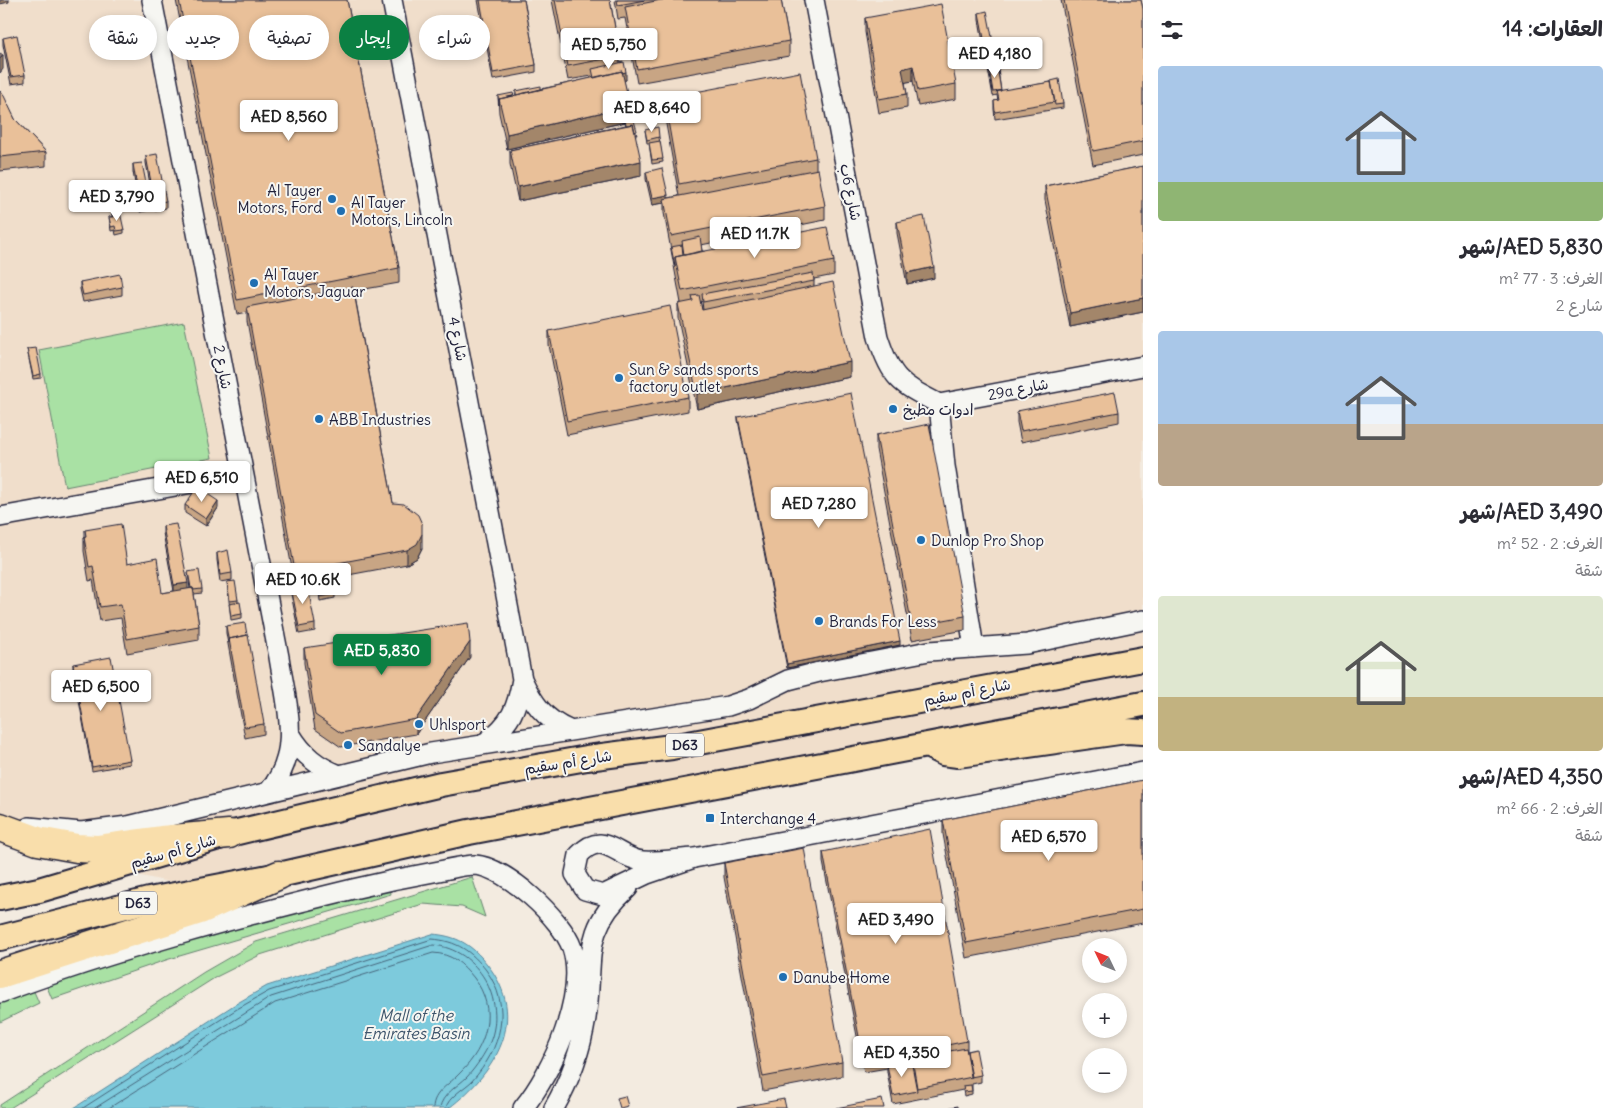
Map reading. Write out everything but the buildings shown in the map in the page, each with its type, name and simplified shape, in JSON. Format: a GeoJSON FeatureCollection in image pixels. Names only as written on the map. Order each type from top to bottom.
{"type":"FeatureCollection","features":[{"type":"Feature","properties":{"kind":"highway"},"geometry":{"type":"LineString","coordinates":[[0,826],[38,841],[77,848],[97,849],[169,839],[229,834]]}},
{"type":"Feature","properties":{"kind":"highway"},"geometry":{"type":"LineString","coordinates":[[0,974],[191,913],[227,900],[279,875]]}},
{"type":"Feature","properties":{"kind":"main road","name":"شارع أم سقيم"},"geometry":{"type":"LineString","coordinates":[[0,898],[39,890],[229,834],[490,774],[672,747],[1143,658]]}},
{"type":"Feature","properties":{"kind":"main road","name":"D63"},"geometry":{"type":"LineString","coordinates":[[0,938],[149,900],[279,875],[469,832],[1143,704]]}},
{"type":"Feature","properties":{"kind":"main road"},"geometry":{"type":"LineString","coordinates":[[925,744],[943,753],[958,755],[1126,731],[1143,732]]}},
{"type":"Feature","properties":{"kind":"street","name":"شارع 2"},"geometry":{"type":"LineString","coordinates":[[152,0],[279,657],[291,735],[286,765],[269,791]]}},
{"type":"Feature","properties":{"kind":"street","name":"شارع 4"},"geometry":{"type":"LineString","coordinates":[[392,0],[522,679],[538,709],[552,721],[569,730]]}},
{"type":"Feature","properties":{"kind":"street","name":"شارع 6ب"},"geometry":{"type":"LineString","coordinates":[[814,0],[878,337],[886,360],[898,380],[917,394],[940,404]]}},
{"type":"Feature","properties":{"kind":"street","name":"29a شارع"},"geometry":{"type":"LineString","coordinates":[[940,404],[1143,366]]}},
{"type":"Feature","properties":{"kind":"street"},"geometry":{"type":"LineString","coordinates":[[940,404],[945,466],[974,648]]}},
{"type":"Feature","properties":{"kind":"street"},"geometry":{"type":"LineString","coordinates":[[0,517],[243,474]]}},
{"type":"Feature","properties":{"kind":"street"},"geometry":{"type":"LineString","coordinates":[[0,820],[53,830],[81,832],[151,822],[269,791],[424,754],[486,742],[728,706],[803,676],[912,654],[1027,644],[1143,620]]}},
{"type":"Feature","properties":{"kind":"street","name":"شارع 4"},"geometry":{"type":"LineString","coordinates":[[486,742],[502,729],[514,712],[518,702],[522,679]]}},
{"type":"Feature","properties":{"kind":"street","name":"شارع 2"},"geometry":{"type":"LineString","coordinates":[[291,735],[306,756],[321,767],[339,775]]}},
{"type":"Feature","properties":{"kind":"street"},"geometry":{"type":"LineString","coordinates":[[694,858],[637,860],[601,844],[589,847],[579,855],[575,868],[580,886],[597,895],[610,894],[647,874],[694,858],[1143,772]]}},
{"type":"Feature","properties":{"kind":"street"},"geometry":{"type":"LineString","coordinates":[[0,992],[137,947],[250,916],[382,882],[475,865],[493,869],[509,878],[554,919],[568,938],[575,960],[574,991],[561,1040],[546,1073],[523,1108]]}},
{"type":"Feature","properties":{"kind":"street"},"geometry":{"type":"LineString","coordinates":[[554,1108],[570,1075],[582,1038],[589,996],[590,951],[596,929],[617,898],[647,874]]}},
{"type":"Feature","properties":{"kind":"shaded area"},"geometry":{"type":"Polygon","coordinates":[[[0,0],[1143,0],[1143,690],[169,882],[0,845],[0,0]]]}},
{"type":"Feature","properties":{"kind":"green space"},"geometry":{"type":"Polygon","coordinates":[[[184,322],[212,458],[65,487],[39,350],[184,322]]]}},
{"type":"Feature","properties":{"kind":"green space"},"geometry":{"type":"Polygon","coordinates":[[[472,877],[485,917],[462,907],[423,904],[260,955],[216,977],[10,1108],[0,1108],[0,1105],[204,972],[256,942],[472,877]]]}},
{"type":"Feature","properties":{"kind":"green space"},"geometry":{"type":"Polygon","coordinates":[[[390,889],[391,894],[166,960],[52,999],[45,982],[163,945],[390,889]]]}},
{"type":"Feature","properties":{"kind":"green space"},"geometry":{"type":"Polygon","coordinates":[[[32,987],[39,1003],[0,1022],[0,1000],[32,987]]]}},
{"type":"Feature","properties":{"kind":"water","name":"Mall of the Emirates Basin"},"geometry":{"type":"Polygon","coordinates":[[[432,934],[456,939],[475,951],[487,964],[500,984],[506,1004],[506,1024],[502,1043],[493,1061],[481,1078],[449,1108],[74,1108],[234,1005],[267,986],[432,934]]]}},
{"type":"Feature","properties":{"kind":"place","name":"Al Tayer Motors, Ford"},"geometry":{"type":"Point","coordinates":[332,199]}},
{"type":"Feature","properties":{"kind":"place","name":"Al Tayer Motors, Lincoln"},"geometry":{"type":"Point","coordinates":[341,211]}},
{"type":"Feature","properties":{"kind":"place","name":"Al Tayer Motors, Jaguar"},"geometry":{"type":"Point","coordinates":[254,283]}},
{"type":"Feature","properties":{"kind":"place","name":"Sun & sands sports factory outlet"},"geometry":{"type":"Point","coordinates":[619,378]}},
{"type":"Feature","properties":{"kind":"place","name":"ادوات مطبخ"},"geometry":{"type":"Point","coordinates":[893,409]}},
{"type":"Feature","properties":{"kind":"place","name":"ABB Industries"},"geometry":{"type":"Point","coordinates":[319,419]}},
{"type":"Feature","properties":{"kind":"place","name":"Dunlop Pro Shop"},"geometry":{"type":"Point","coordinates":[921,540]}},
{"type":"Feature","properties":{"kind":"place","name":"Brands For Less"},"geometry":{"type":"Point","coordinates":[819,621]}},
{"type":"Feature","properties":{"kind":"place","name":"Uhlsport"},"geometry":{"type":"Point","coordinates":[419,724]}},
{"type":"Feature","properties":{"kind":"place","name":"Sandalye"},"geometry":{"type":"Point","coordinates":[348,745]}},
{"type":"Feature","properties":{"kind":"place","name":"Interchange 4"},"geometry":{"type":"Point","coordinates":[710,818]}},
{"type":"Feature","properties":{"kind":"place","name":"Danube Home"},"geometry":{"type":"Point","coordinates":[783,977]}}]}
